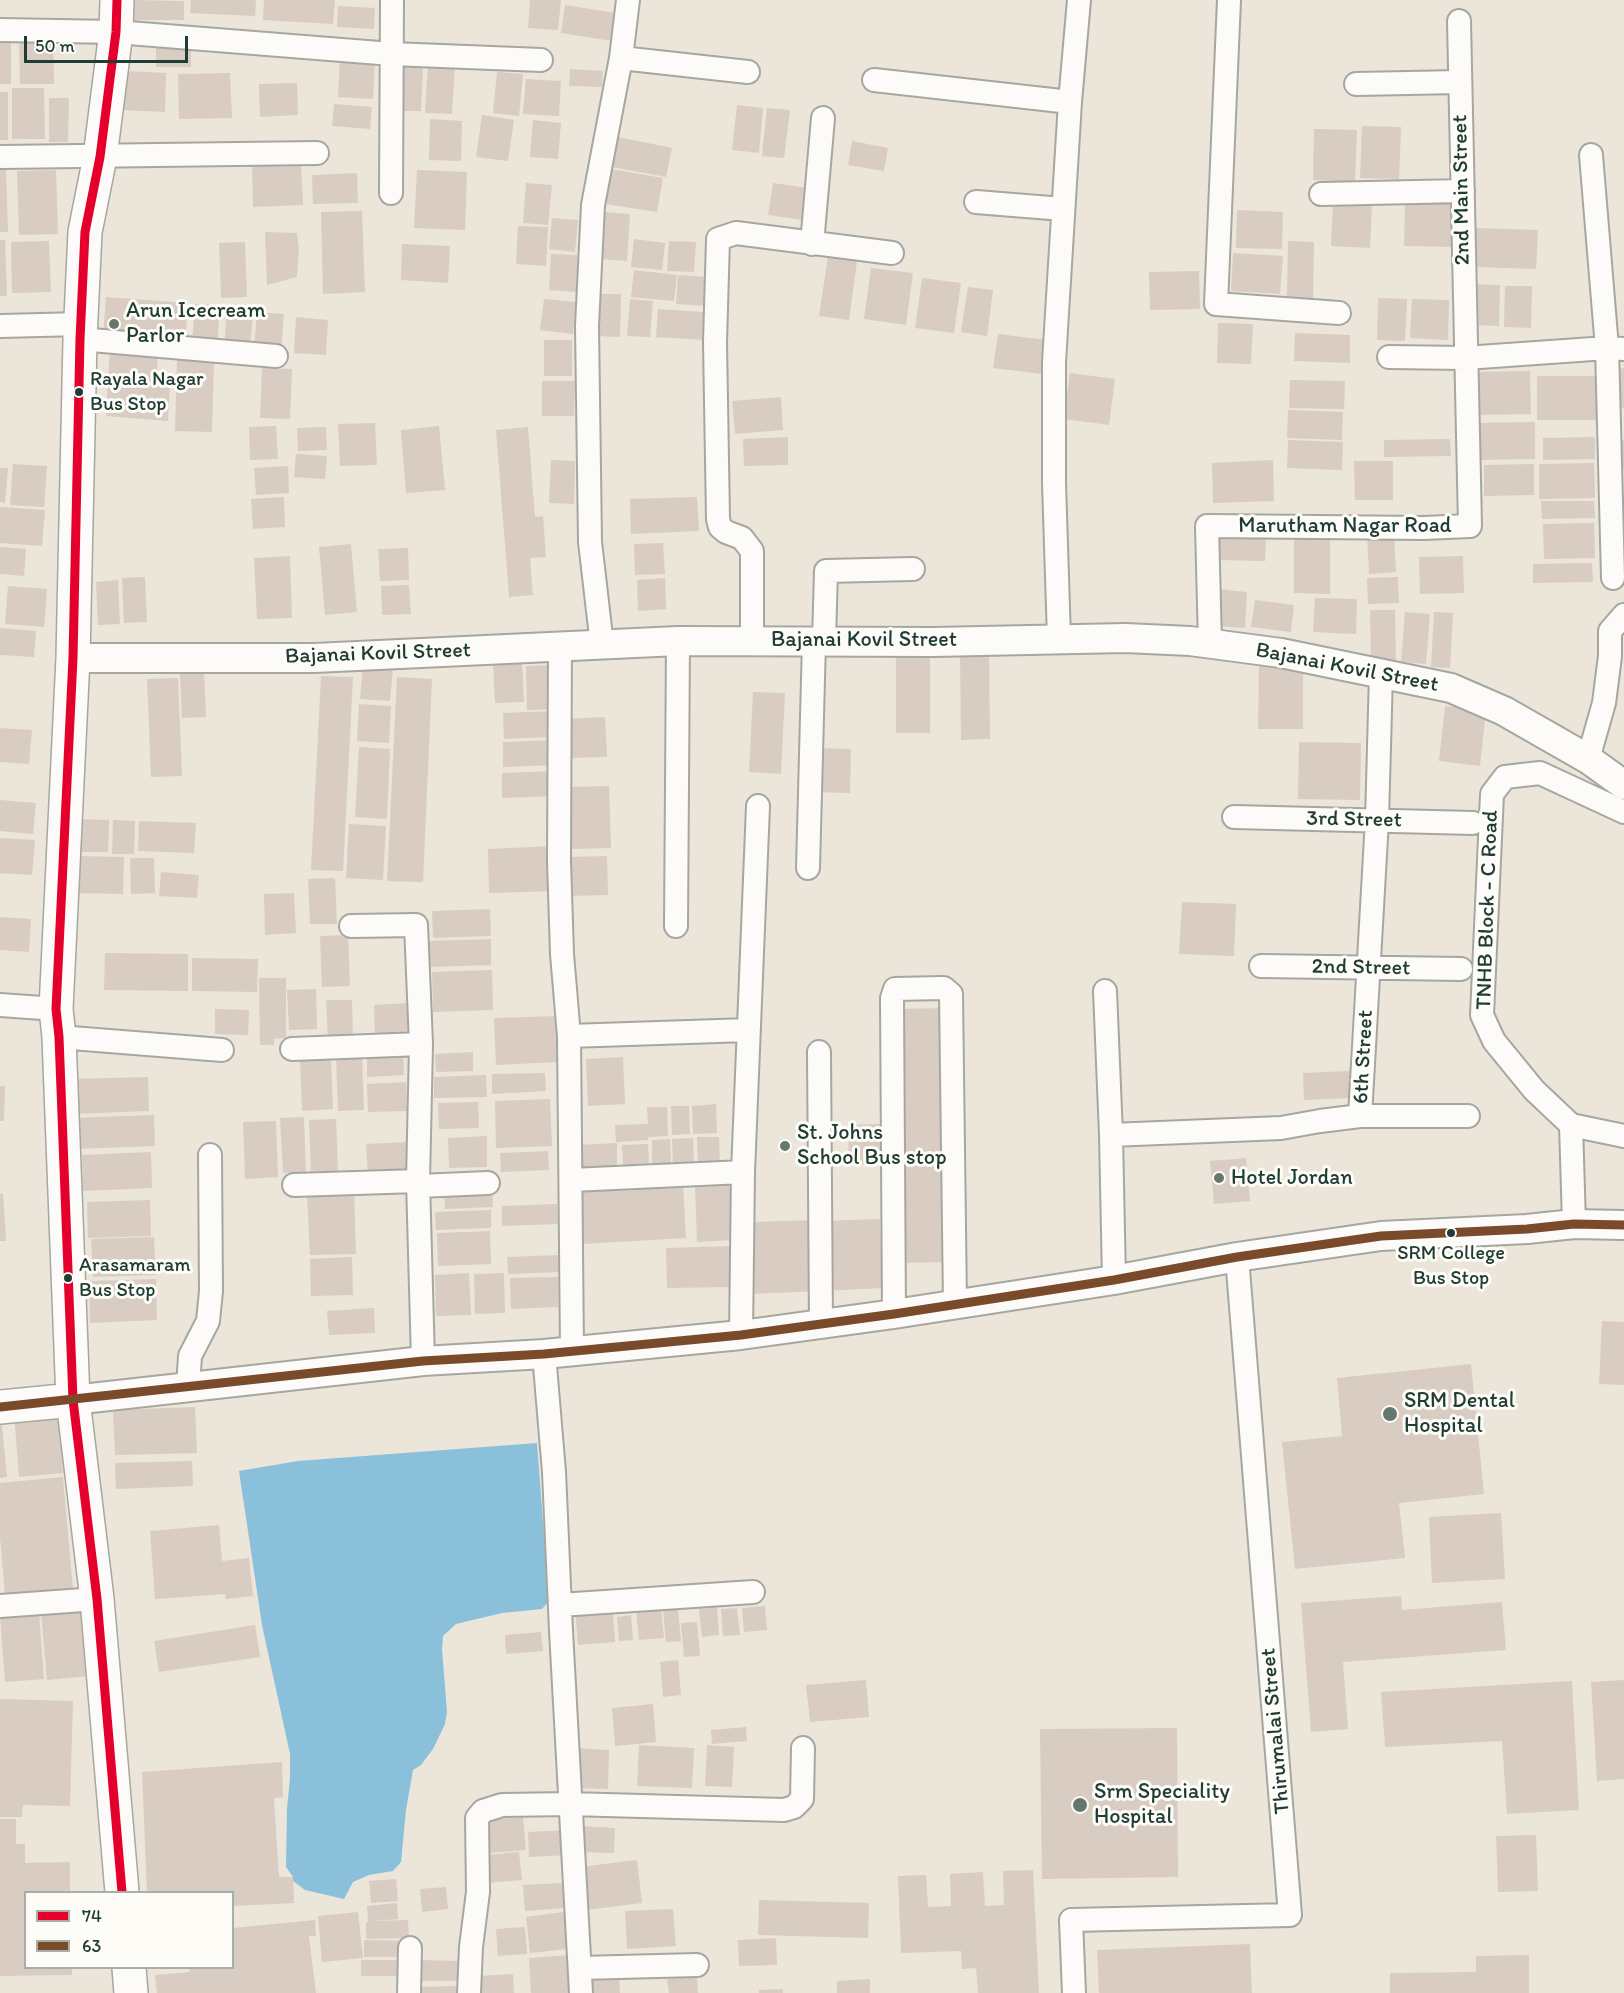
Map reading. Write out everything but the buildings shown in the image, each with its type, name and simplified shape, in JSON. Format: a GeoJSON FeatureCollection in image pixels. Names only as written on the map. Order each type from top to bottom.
{"type":"FeatureCollection","features":[{"type":"Feature","properties":{"kind":"main road"},"geometry":{"type":"LineString","coordinates":[[116,16],[100,157],[85,232],[74,658],[58,1023],[73,1400],[97,1599],[122,1891]]}},
{"type":"Feature","properties":{"kind":"main road"},"geometry":{"type":"LineString","coordinates":[[0,1407],[73,1400]]}},
{"type":"Feature","properties":{"kind":"main road"},"geometry":{"type":"LineString","coordinates":[[129,1969],[131,1993]]}},
{"type":"Feature","properties":{"kind":"street"},"geometry":{"type":"LineString","coordinates":[[391,193],[392,0]]}},
{"type":"Feature","properties":{"kind":"street"},"geometry":{"type":"LineString","coordinates":[[602,645],[590,542],[586,326],[593,205],[621,58],[628,0]]}},
{"type":"Feature","properties":{"kind":"street"},"geometry":{"type":"LineString","coordinates":[[1059,639],[1054,483],[1054,362],[1070,102],[1079,0]]}},
{"type":"Feature","properties":{"kind":"street"},"geometry":{"type":"LineString","coordinates":[[1229,0],[1216,304],[1339,313]]}},
{"type":"Feature","properties":{"kind":"street"},"geometry":{"type":"LineString","coordinates":[[0,30],[116,16],[392,54],[541,60]]}},
{"type":"Feature","properties":{"kind":"street","name":"2nd Main Street"},"geometry":{"type":"LineString","coordinates":[[1459,21],[1465,358]]}},
{"type":"Feature","properties":{"kind":"street"},"geometry":{"type":"LineString","coordinates":[[621,58],[748,72]]}},
{"type":"Feature","properties":{"kind":"street"},"geometry":{"type":"LineString","coordinates":[[874,80],[1070,102]]}},
{"type":"Feature","properties":{"kind":"street"},"geometry":{"type":"LineString","coordinates":[[1356,84],[1460,81]]}},
{"type":"Feature","properties":{"kind":"street"},"geometry":{"type":"LineString","coordinates":[[812,244],[823,118]]}},
{"type":"Feature","properties":{"kind":"street"},"geometry":{"type":"LineString","coordinates":[[0,157],[317,153]]}},
{"type":"Feature","properties":{"kind":"street"},"geometry":{"type":"LineString","coordinates":[[1591,155],[1615,348],[1613,578]]}},
{"type":"Feature","properties":{"kind":"street"},"geometry":{"type":"LineString","coordinates":[[1321,194],[1463,191]]}},
{"type":"Feature","properties":{"kind":"street"},"geometry":{"type":"LineString","coordinates":[[976,202],[1064,209]]}},
{"type":"Feature","properties":{"kind":"street"},"geometry":{"type":"LineString","coordinates":[[752,640],[752,551],[742,538],[720,527],[718,519],[715,342],[718,239],[736,233],[892,253]]}},
{"type":"Feature","properties":{"kind":"street"},"geometry":{"type":"LineString","coordinates":[[0,326],[81,332],[276,356]]}},
{"type":"Feature","properties":{"kind":"street"},"geometry":{"type":"LineString","coordinates":[[1389,357],[1465,358],[1615,348]]}},
{"type":"Feature","properties":{"kind":"street","name":"Marutham Nagar Road"},"geometry":{"type":"LineString","coordinates":[[1210,644],[1207,526],[1425,528],[1470,526],[1465,358]]}},
{"type":"Feature","properties":{"kind":"street"},"geometry":{"type":"LineString","coordinates":[[808,868],[819,641],[826,571],[913,569]]}},
{"type":"Feature","properties":{"kind":"street"},"geometry":{"type":"LineString","coordinates":[[1588,759],[1604,703],[1610,656],[1610,631],[1624,615]]}},
{"type":"Feature","properties":{"kind":"street","name":"Bajanai Kovil Street"},"geometry":{"type":"LineString","coordinates":[[74,658],[314,658],[678,641],[752,640],[933,642],[1125,638],[1210,644],[1281,652],[1451,688],[1504,711],[1588,759],[1624,785]]}},
{"type":"Feature","properties":{"kind":"street"},"geometry":{"type":"LineString","coordinates":[[676,926],[678,641]]}},
{"type":"Feature","properties":{"kind":"street"},"geometry":{"type":"LineString","coordinates":[[560,646],[559,861],[562,954],[569,1036],[572,1180],[558,1353],[554,1472],[581,1993]]}},
{"type":"Feature","properties":{"kind":"street","name":"6th Street"},"geometry":{"type":"LineString","coordinates":[[1111,1135],[1281,1128],[1360,1116],[1377,820],[1381,674]]}},
{"type":"Feature","properties":{"kind":"street","name":"TNHB Block - C Road"},"geometry":{"type":"LineString","coordinates":[[1571,1125],[1534,1090],[1494,1041],[1482,1015],[1492,794],[1505,777],[1540,773],[1624,812]]}},
{"type":"Feature","properties":{"kind":"street"},"geometry":{"type":"LineString","coordinates":[[741,1335],[743,1172],[758,806]]}},
{"type":"Feature","properties":{"kind":"street","name":"3rd Street"},"geometry":{"type":"LineString","coordinates":[[1234,818],[1473,823]]}},
{"type":"Feature","properties":{"kind":"street"},"geometry":{"type":"LineString","coordinates":[[351,926],[416,925],[421,1044],[419,1184],[423,1361]]}},
{"type":"Feature","properties":{"kind":"street","name":"2nd Street"},"geometry":{"type":"LineString","coordinates":[[1261,966],[1461,969]]}},
{"type":"Feature","properties":{"kind":"street"},"geometry":{"type":"LineString","coordinates":[[894,1314],[892,998],[895,989],[944,988],[951,994],[955,1304]]}},
{"type":"Feature","properties":{"kind":"street"},"geometry":{"type":"LineString","coordinates":[[1105,991],[1114,1280]]}},
{"type":"Feature","properties":{"kind":"street"},"geometry":{"type":"LineString","coordinates":[[0,1005],[58,1023],[222,1050]]}},
{"type":"Feature","properties":{"kind":"street"},"geometry":{"type":"LineString","coordinates":[[569,1036],[748,1029]]}},
{"type":"Feature","properties":{"kind":"street"},"geometry":{"type":"LineString","coordinates":[[292,1049],[421,1044]]}},
{"type":"Feature","properties":{"kind":"street"},"geometry":{"type":"LineString","coordinates":[[819,1052],[821,1324]]}},
{"type":"Feature","properties":{"kind":"street"},"geometry":{"type":"LineString","coordinates":[[1360,1116],[1468,1116]]}},
{"type":"Feature","properties":{"kind":"street"},"geometry":{"type":"LineString","coordinates":[[1574,1224],[1571,1125],[1624,1136]]}},
{"type":"Feature","properties":{"kind":"street"},"geometry":{"type":"LineString","coordinates":[[188,1387],[190,1356],[208,1321],[211,1291],[210,1155]]}},
{"type":"Feature","properties":{"kind":"street"},"geometry":{"type":"LineString","coordinates":[[572,1180],[743,1172]]}},
{"type":"Feature","properties":{"kind":"street"},"geometry":{"type":"LineString","coordinates":[[294,1185],[488,1183]]}},
{"type":"Feature","properties":{"kind":"street"},"geometry":{"type":"LineString","coordinates":[[73,1400],[423,1361],[558,1353],[741,1335],[1114,1280],[1237,1257],[1381,1236],[1574,1224],[1624,1225]]}},
{"type":"Feature","properties":{"kind":"street","name":"Thirumalai Street"},"geometry":{"type":"LineString","coordinates":[[1074,1993],[1071,1920],[1290,1915],[1237,1257]]}},
{"type":"Feature","properties":{"kind":"street"},"geometry":{"type":"LineString","coordinates":[[560,1605],[753,1592]]}},
{"type":"Feature","properties":{"kind":"street"},"geometry":{"type":"LineString","coordinates":[[0,1606],[97,1599]]}},
{"type":"Feature","properties":{"kind":"street"},"geometry":{"type":"LineString","coordinates":[[470,1993],[471,1947],[478,1892],[477,1818],[483,1810],[502,1805],[570,1804],[784,1810],[794,1807],[802,1799],[803,1748]]}},
{"type":"Feature","properties":{"kind":"street"},"geometry":{"type":"LineString","coordinates":[[409,1993],[410,1948]]}},
{"type":"Feature","properties":{"kind":"street"},"geometry":{"type":"LineString","coordinates":[[580,1968],[697,1965]]}},
{"type":"Feature","properties":{"kind":"water"},"geometry":{"type":"Polygon","coordinates":[[[537,1443],[549,1601],[542,1609],[502,1613],[456,1624],[443,1636],[447,1712],[445,1724],[433,1749],[421,1765],[413,1770],[401,1862],[393,1871],[369,1875],[353,1882],[344,1899],[305,1890],[293,1881],[286,1867],[290,1754],[262,1625],[239,1471],[298,1461],[537,1443]]]}},
{"type":"Feature","properties":{"kind":"transit line","name":"74"},"geometry":{"type":"LineString","coordinates":[[117,0],[116,32],[100,157],[85,232],[80,339],[73,658],[56,1009],[73,1400],[97,1599],[122,1891]]}},
{"type":"Feature","properties":{"kind":"transit line","name":"63"},"geometry":{"type":"LineString","coordinates":[[0,1407],[423,1361],[544,1354],[741,1335],[1114,1280],[1237,1257],[1381,1236],[1527,1229],[1574,1224],[1624,1225]]}},
{"type":"Feature","properties":{"kind":"place","name":"Arun Icecream Parlor"},"geometry":{"type":"Point","coordinates":[114,324]}},
{"type":"Feature","properties":{"kind":"place","name":"Rayala Nagar Bus Stop"},"geometry":{"type":"Point","coordinates":[79,392]}},
{"type":"Feature","properties":{"kind":"place","name":"St. Johns School Bus stop"},"geometry":{"type":"Point","coordinates":[785,1146]}},
{"type":"Feature","properties":{"kind":"place","name":"Hotel Jordan"},"geometry":{"type":"Point","coordinates":[1219,1178]}},
{"type":"Feature","properties":{"kind":"place","name":"SRM College Bus Stop"},"geometry":{"type":"Point","coordinates":[1451,1233]}},
{"type":"Feature","properties":{"kind":"place","name":"Arasamaram Bus Stop"},"geometry":{"type":"Point","coordinates":[68,1278]}},
{"type":"Feature","properties":{"kind":"place","name":"SRM Dental Hospital"},"geometry":{"type":"Point","coordinates":[1390,1414]}},
{"type":"Feature","properties":{"kind":"place","name":"Srm Speciality Hospital"},"geometry":{"type":"Point","coordinates":[1080,1805]}}]}
